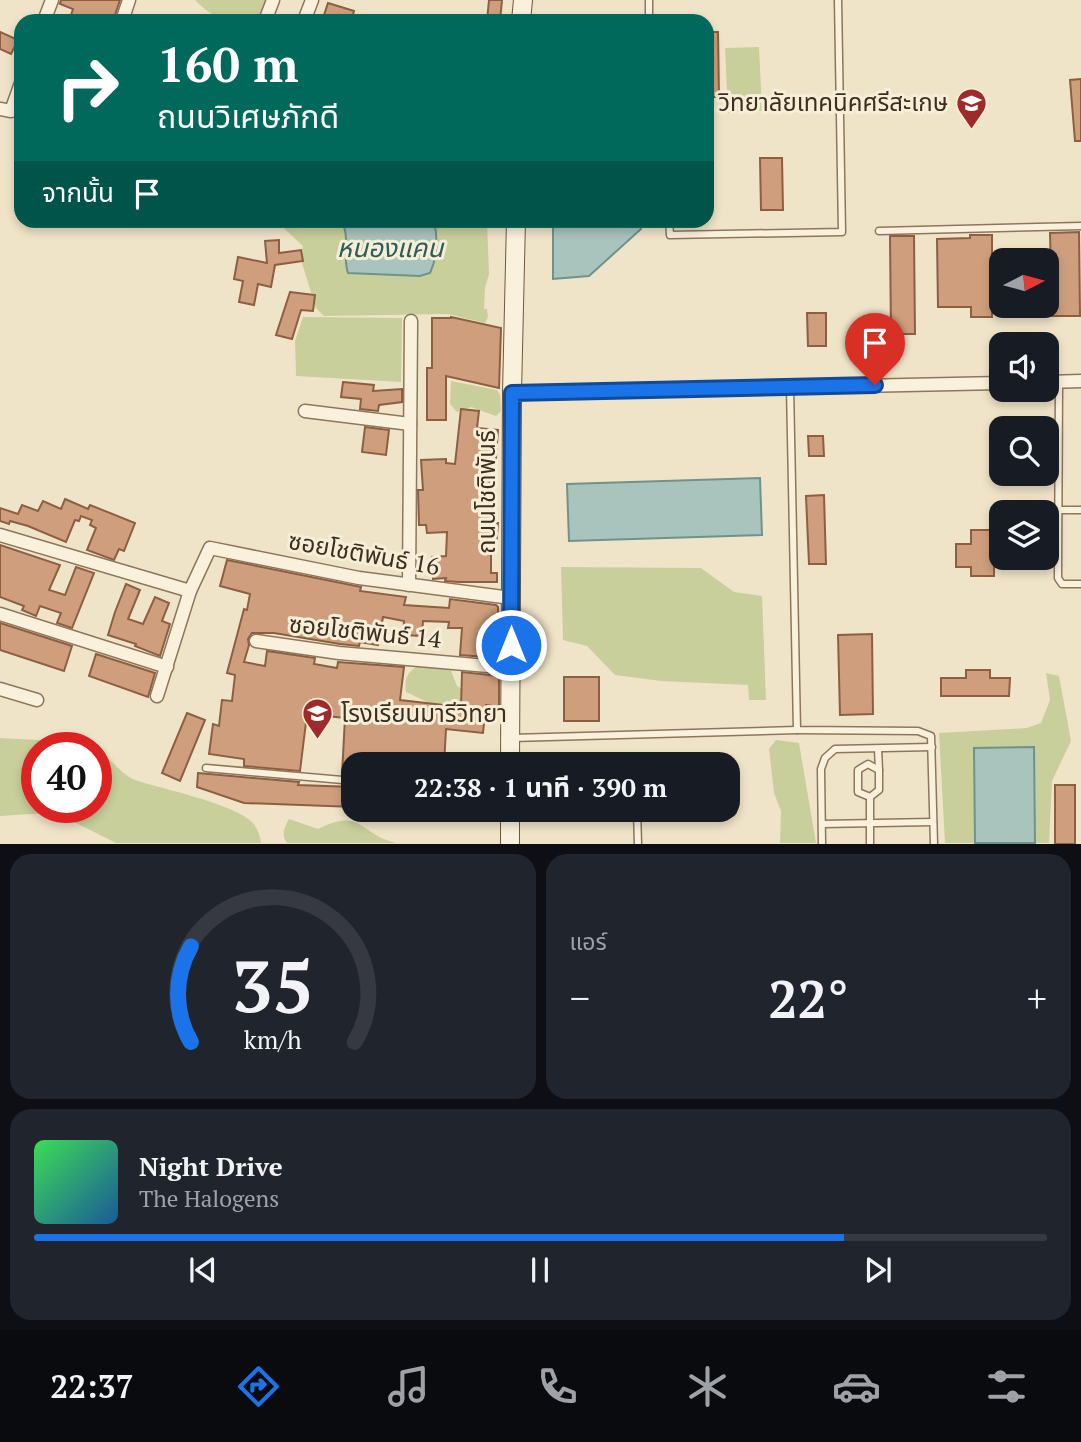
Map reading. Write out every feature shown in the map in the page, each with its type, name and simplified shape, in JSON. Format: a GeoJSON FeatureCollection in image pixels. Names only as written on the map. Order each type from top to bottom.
{"type":"FeatureCollection","features":[{"type":"Feature","properties":{"kind":"street"},"geometry":{"type":"LineString","coordinates":[[0,109],[10,111],[14,101]]}},
{"type":"Feature","properties":{"kind":"street","name":"ถนนโชติพันธ์"},"geometry":{"type":"LineString","coordinates":[[510,752],[516,228]]}},
{"type":"Feature","properties":{"kind":"street"},"geometry":{"type":"LineString","coordinates":[[409,584],[411,321]]}},
{"type":"Feature","properties":{"kind":"street"},"geometry":{"type":"LineString","coordinates":[[1059,382],[1081,381]]}},
{"type":"Feature","properties":{"kind":"street"},"geometry":{"type":"LineString","coordinates":[[512,393],[989,383]]}},
{"type":"Feature","properties":{"kind":"street"},"geometry":{"type":"LineString","coordinates":[[305,411],[410,425]]}},
{"type":"Feature","properties":{"kind":"street"},"geometry":{"type":"LineString","coordinates":[[0,535],[190,592],[157,696]]}},
{"type":"Feature","properties":{"kind":"street","name":"ซอยโชติพันธ์ 16"},"geometry":{"type":"LineString","coordinates":[[190,592],[210,548],[359,578],[511,598]]}},
{"type":"Feature","properties":{"kind":"street"},"geometry":{"type":"LineString","coordinates":[[0,614],[167,667]]}},
{"type":"Feature","properties":{"kind":"street","name":"ซอยโชติพันธ์ 14"},"geometry":{"type":"LineString","coordinates":[[256,641],[339,653],[511,668]]}},
{"type":"Feature","properties":{"kind":"street"},"geometry":{"type":"LineString","coordinates":[[0,689],[37,700]]}},
{"type":"Feature","properties":{"kind":"street"},"geometry":{"type":"LineString","coordinates":[[510,822],[510,844]]}},
{"type":"Feature","properties":{"kind":"lane"},"geometry":{"type":"LineString","coordinates":[[670,228],[670,235],[842,232],[838,0]]}},
{"type":"Feature","properties":{"kind":"lane"},"geometry":{"type":"LineString","coordinates":[[879,231],[1081,226]]}},
{"type":"Feature","properties":{"kind":"lane"},"geometry":{"type":"LineString","coordinates":[[790,387],[797,730]]}},
{"type":"Feature","properties":{"kind":"lane"},"geometry":{"type":"LineString","coordinates":[[1054,402],[1058,500]]}},
{"type":"Feature","properties":{"kind":"lane"},"geometry":{"type":"LineString","coordinates":[[1059,510],[1081,510]]}},
{"type":"Feature","properties":{"kind":"lane"},"geometry":{"type":"LineString","coordinates":[[1058,570],[1058,578],[1062,584],[1081,584]]}},
{"type":"Feature","properties":{"kind":"lane"},"geometry":{"type":"LineString","coordinates":[[510,738],[797,730],[918,731],[931,736],[934,844]]}},
{"type":"Feature","properties":{"kind":"lane"},"geometry":{"type":"LineString","coordinates":[[822,844],[821,769],[825,758],[835,750],[932,747]]}},
{"type":"Feature","properties":{"kind":"lane"},"geometry":{"type":"LineString","coordinates":[[870,797],[879,790],[878,748]]}},
{"type":"Feature","properties":{"kind":"lane"},"geometry":{"type":"LineString","coordinates":[[870,797],[858,792],[858,770],[868,764],[879,769]]}},
{"type":"Feature","properties":{"kind":"lane"},"geometry":{"type":"LineString","coordinates":[[206,768],[341,780]]}},
{"type":"Feature","properties":{"kind":"lane"},"geometry":{"type":"LineString","coordinates":[[870,797],[870,844]]}},
{"type":"Feature","properties":{"kind":"lane"},"geometry":{"type":"LineString","coordinates":[[637,822],[638,844]]}},
{"type":"Feature","properties":{"kind":"lane"},"geometry":{"type":"LineString","coordinates":[[822,824],[933,822]]}},
{"type":"Feature","properties":{"kind":"green space"},"geometry":{"type":"Polygon","coordinates":[[[195,0],[266,0],[263,14],[212,14],[195,0]]]}},
{"type":"Feature","properties":{"kind":"green space"},"geometry":{"type":"Polygon","coordinates":[[[759,47],[762,111],[728,113],[725,48],[759,47]]]}},
{"type":"Feature","properties":{"kind":"green space"},"geometry":{"type":"Polygon","coordinates":[[[284,228],[487,228],[489,274],[484,309],[487,309],[488,317],[485,323],[448,314],[324,316],[316,308],[300,257],[303,246],[284,228]]]}},
{"type":"Feature","properties":{"kind":"green space"},"geometry":{"type":"Polygon","coordinates":[[[303,317],[402,318],[401,382],[296,376],[295,341],[303,317]]]}},
{"type":"Feature","properties":{"kind":"green space"},"geometry":{"type":"Polygon","coordinates":[[[451,381],[497,390],[501,411],[496,416],[471,407],[457,412],[450,404],[451,381]]]}},
{"type":"Feature","properties":{"kind":"green space"},"geometry":{"type":"Polygon","coordinates":[[[561,567],[701,568],[734,592],[762,596],[766,700],[749,700],[748,685],[661,681],[615,675],[587,646],[563,640],[561,567]]]}},
{"type":"Feature","properties":{"kind":"green space"},"geometry":{"type":"Polygon","coordinates":[[[420,664],[450,668],[457,686],[470,694],[466,709],[442,709],[406,692],[408,675],[420,664]]]}},
{"type":"Feature","properties":{"kind":"green space"},"geometry":{"type":"Polygon","coordinates":[[[1046,673],[1059,676],[1071,741],[1052,781],[1049,843],[945,843],[939,733],[1027,728],[1041,723],[1050,700],[1046,673]]]}},
{"type":"Feature","properties":{"kind":"green space"},"geometry":{"type":"Polygon","coordinates":[[[0,738],[21,739],[21,815],[0,816],[0,738]]]}},
{"type":"Feature","properties":{"kind":"green space"},"geometry":{"type":"Polygon","coordinates":[[[776,740],[799,743],[816,843],[780,843],[781,811],[774,793],[769,749],[776,740]]]}},
{"type":"Feature","properties":{"kind":"green space"},"geometry":{"type":"Polygon","coordinates":[[[112,763],[135,780],[215,803],[244,816],[255,825],[261,843],[116,843],[76,823],[112,823],[112,763]]]}},
{"type":"Feature","properties":{"kind":"green space"},"geometry":{"type":"Polygon","coordinates":[[[289,819],[318,829],[333,823],[355,822],[396,843],[287,843],[284,837],[289,819]]]}},
{"type":"Feature","properties":{"kind":"water","name":"หนองแคน"},"geometry":{"type":"Polygon","coordinates":[[[344,228],[435,228],[435,260],[430,273],[420,276],[348,273],[344,228]]]}},
{"type":"Feature","properties":{"kind":"water"},"geometry":{"type":"Polygon","coordinates":[[[553,228],[641,228],[589,276],[553,279],[553,228]]]}},
{"type":"Feature","properties":{"kind":"water"},"geometry":{"type":"Polygon","coordinates":[[[760,478],[762,535],[569,541],[567,484],[760,478]]]}},
{"type":"Feature","properties":{"kind":"water"},"geometry":{"type":"Polygon","coordinates":[[[1034,747],[1035,843],[975,843],[974,748],[1034,747]]]}},
{"type":"Feature","properties":{"kind":"building"},"geometry":{"type":"Polygon","coordinates":[[[61,0],[120,0],[115,14],[71,14],[73,9],[60,4],[61,0]]]}},
{"type":"Feature","properties":{"kind":"building"},"geometry":{"type":"Polygon","coordinates":[[[489,0],[502,0],[501,14],[488,14],[489,0]]]}},
{"type":"Feature","properties":{"kind":"building"},"geometry":{"type":"Polygon","coordinates":[[[328,3],[354,11],[353,14],[324,14],[328,3]]]}},
{"type":"Feature","properties":{"kind":"building"},"geometry":{"type":"Polygon","coordinates":[[[0,32],[14,38],[11,54],[0,49],[0,32]]]}},
{"type":"Feature","properties":{"kind":"building"},"geometry":{"type":"Polygon","coordinates":[[[714,32],[718,32],[719,97],[714,97],[714,32]]]}},
{"type":"Feature","properties":{"kind":"building"},"geometry":{"type":"Polygon","coordinates":[[[1081,79],[1081,141],[1075,141],[1070,80],[1081,79]]]}},
{"type":"Feature","properties":{"kind":"building"},"geometry":{"type":"Polygon","coordinates":[[[760,158],[782,158],[783,210],[761,210],[760,158]]]}},
{"type":"Feature","properties":{"kind":"building"},"geometry":{"type":"Polygon","coordinates":[[[1079,232],[1080,316],[1059,316],[1059,248],[1050,248],[1050,233],[1079,232]]]}},
{"type":"Feature","properties":{"kind":"building"},"geometry":{"type":"Polygon","coordinates":[[[970,235],[992,235],[992,248],[989,248],[989,317],[971,317],[971,307],[938,307],[937,239],[970,238],[970,235]]]}},
{"type":"Feature","properties":{"kind":"building"},"geometry":{"type":"Polygon","coordinates":[[[890,236],[914,236],[915,334],[891,334],[890,236]]]}},
{"type":"Feature","properties":{"kind":"building"},"geometry":{"type":"Polygon","coordinates":[[[279,240],[279,253],[301,250],[303,261],[275,265],[271,287],[258,284],[254,305],[239,302],[243,281],[234,279],[238,257],[267,263],[265,241],[279,240]]]}},
{"type":"Feature","properties":{"kind":"building"},"geometry":{"type":"Polygon","coordinates":[[[290,292],[315,295],[313,311],[301,310],[292,339],[276,335],[290,292]]]}},
{"type":"Feature","properties":{"kind":"building"},"geometry":{"type":"Polygon","coordinates":[[[807,313],[826,313],[826,346],[808,346],[807,313]]]}},
{"type":"Feature","properties":{"kind":"building"},"geometry":{"type":"Polygon","coordinates":[[[451,317],[501,328],[499,388],[446,376],[446,420],[427,420],[427,368],[432,368],[432,318],[451,317]]]}},
{"type":"Feature","properties":{"kind":"building"},"geometry":{"type":"Polygon","coordinates":[[[343,382],[374,385],[373,391],[402,389],[402,402],[379,405],[378,411],[360,409],[361,399],[341,397],[343,382]]]}},
{"type":"Feature","properties":{"kind":"building"},"geometry":{"type":"Polygon","coordinates":[[[461,409],[479,411],[477,428],[498,430],[496,458],[490,458],[491,492],[494,492],[493,523],[498,523],[496,547],[491,546],[491,573],[497,573],[497,582],[433,579],[432,557],[446,556],[447,532],[427,533],[426,525],[419,525],[418,490],[423,490],[421,460],[446,459],[446,463],[455,464],[461,409]]]}},
{"type":"Feature","properties":{"kind":"building"},"geometry":{"type":"Polygon","coordinates":[[[365,427],[389,430],[386,455],[362,452],[365,427]]]}},
{"type":"Feature","properties":{"kind":"building"},"geometry":{"type":"Polygon","coordinates":[[[808,436],[823,436],[824,456],[809,456],[808,436]]]}},
{"type":"Feature","properties":{"kind":"building"},"geometry":{"type":"Polygon","coordinates":[[[824,495],[826,564],[809,564],[806,496],[824,495]]]}},
{"type":"Feature","properties":{"kind":"building"},"geometry":{"type":"Polygon","coordinates":[[[65,499],[88,509],[90,505],[135,523],[124,551],[119,549],[114,560],[87,550],[96,528],[90,525],[92,520],[81,516],[79,521],[75,520],[66,542],[28,526],[0,521],[0,508],[18,514],[22,505],[38,511],[43,501],[61,509],[65,499]]]}},
{"type":"Feature","properties":{"kind":"building"},"geometry":{"type":"Polygon","coordinates":[[[971,530],[989,530],[989,570],[994,570],[994,576],[971,576],[971,567],[956,567],[956,544],[971,544],[971,530]]]}},
{"type":"Feature","properties":{"kind":"building"},"geometry":{"type":"Polygon","coordinates":[[[0,545],[60,565],[49,590],[65,595],[76,567],[94,573],[72,628],[57,623],[61,613],[40,606],[36,616],[22,610],[24,606],[0,597],[0,545]]]}},
{"type":"Feature","properties":{"kind":"building"},"geometry":{"type":"Polygon","coordinates":[[[227,560],[361,587],[360,591],[406,597],[404,605],[449,608],[450,599],[496,605],[499,658],[460,655],[462,628],[448,628],[449,622],[423,621],[422,636],[403,635],[404,621],[383,617],[378,645],[360,642],[359,646],[274,633],[252,633],[248,639],[244,662],[265,666],[267,651],[315,658],[314,664],[337,668],[338,662],[404,667],[400,700],[461,707],[462,672],[499,676],[499,707],[486,705],[483,733],[446,729],[445,752],[343,752],[345,718],[307,714],[300,771],[244,766],[244,759],[209,754],[213,724],[219,726],[222,700],[232,701],[235,675],[227,673],[250,594],[220,586],[227,560]]]}},
{"type":"Feature","properties":{"kind":"building"},"geometry":{"type":"Polygon","coordinates":[[[126,584],[140,590],[128,619],[143,624],[155,597],[169,603],[162,621],[170,624],[160,656],[135,646],[136,644],[108,635],[126,584]]]}},
{"type":"Feature","properties":{"kind":"building"},"geometry":{"type":"Polygon","coordinates":[[[0,623],[72,646],[64,671],[0,650],[0,623]]]}},
{"type":"Feature","properties":{"kind":"building"},"geometry":{"type":"Polygon","coordinates":[[[872,634],[873,714],[840,715],[838,635],[872,634]]]}},
{"type":"Feature","properties":{"kind":"building"},"geometry":{"type":"Polygon","coordinates":[[[96,654],[155,673],[148,697],[89,676],[96,654]]]}},
{"type":"Feature","properties":{"kind":"building"},"geometry":{"type":"Polygon","coordinates":[[[966,670],[990,670],[990,678],[1010,678],[1009,696],[941,696],[941,678],[966,678],[966,670]]]}},
{"type":"Feature","properties":{"kind":"building"},"geometry":{"type":"Polygon","coordinates":[[[564,677],[599,677],[599,721],[564,721],[564,677]]]}},
{"type":"Feature","properties":{"kind":"building"},"geometry":{"type":"Polygon","coordinates":[[[187,713],[205,720],[180,781],[162,773],[187,713]]]}},
{"type":"Feature","properties":{"kind":"building"},"geometry":{"type":"Polygon","coordinates":[[[198,773],[299,782],[298,785],[341,787],[341,807],[244,803],[197,787],[198,773]]]}},
{"type":"Feature","properties":{"kind":"building"},"geometry":{"type":"Polygon","coordinates":[[[1055,785],[1075,785],[1075,844],[1055,844],[1055,785]]]}},
{"type":"Feature","properties":{"kind":"place","name":"วิทยาลัยเทคนิคศรีสะเกษ"},"geometry":{"type":"Point","coordinates":[971,130]}},
{"type":"Feature","properties":{"kind":"place","name":"โรงเรียนมารีวิทยา"},"geometry":{"type":"Point","coordinates":[318,741]}},
{"type":"Feature","properties":{"kind":"route"},"geometry":{"type":"LineString","coordinates":[[511,645],[512,393],[875,385]]}}]}
